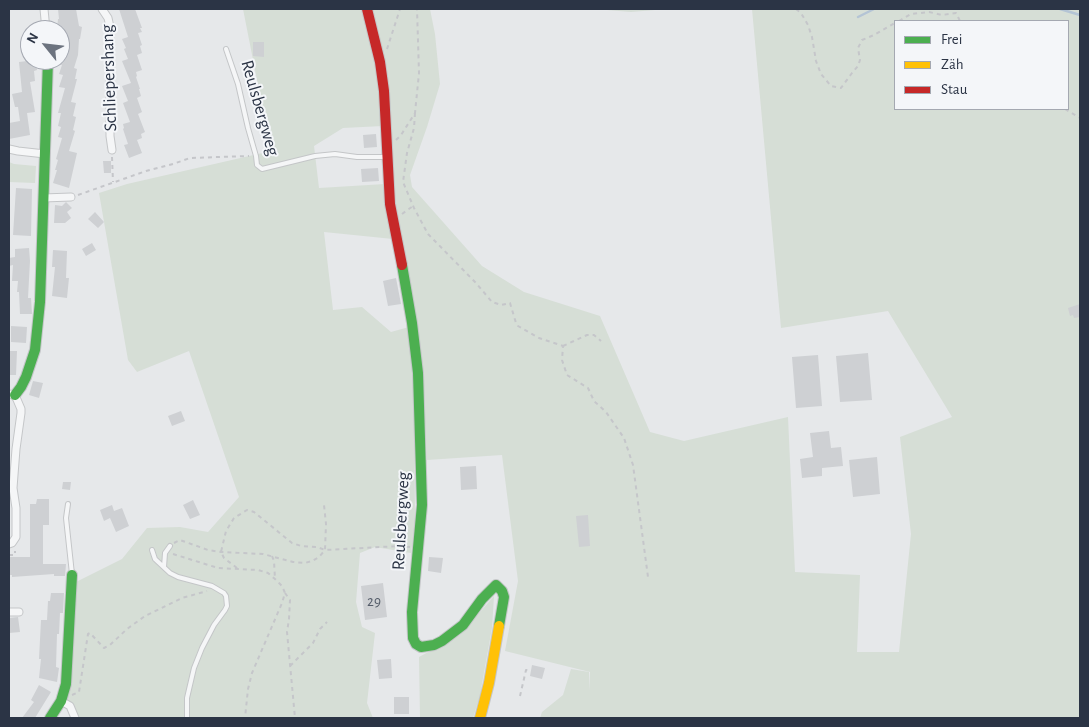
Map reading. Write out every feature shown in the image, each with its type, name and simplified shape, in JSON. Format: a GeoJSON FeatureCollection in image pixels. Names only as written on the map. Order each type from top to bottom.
{"type":"FeatureCollection","features":[{"type":"Feature","properties":{"kind":"street","name":"Schliepershang"},"geometry":{"type":"LineString","coordinates":[[102,9],[108,18],[110,27],[110,136],[112,150]]}},
{"type":"Feature","properties":{"kind":"street","name":"Reulsbergweg"},"geometry":{"type":"LineString","coordinates":[[367,9],[380,62],[386,119],[390,204],[412,323],[418,373],[422,505],[412,612],[413,638],[418,646],[426,647],[442,641],[463,625],[482,599],[496,585],[502,591],[504,597],[497,641],[480,718]]}},
{"type":"Feature","properties":{"kind":"street"},"geometry":{"type":"LineString","coordinates":[[9,544],[16,537],[16,508],[11,482],[12,448],[21,413],[21,409],[12,395],[21,387],[35,350],[40,302],[48,70]]}},
{"type":"Feature","properties":{"kind":"street"},"geometry":{"type":"LineString","coordinates":[[9,149],[18,152],[45,154]]}},
{"type":"Feature","properties":{"kind":"street"},"geometry":{"type":"LineString","coordinates":[[43,198],[70,196]]}},
{"type":"Feature","properties":{"kind":"street"},"geometry":{"type":"LineString","coordinates":[[50,718],[61,701],[66,684],[72,576]]}},
{"type":"Feature","properties":{"kind":"street"},"geometry":{"type":"LineString","coordinates":[[9,612],[19,612]]}},
{"type":"Feature","properties":{"kind":"street"},"geometry":{"type":"LineString","coordinates":[[61,701],[70,706],[75,718]]}},
{"type":"Feature","properties":{"kind":"lane","name":"Reulsbergweg"},"geometry":{"type":"LineString","coordinates":[[226,49],[238,84],[257,165],[262,169],[315,156],[335,154],[357,158],[387,152]]}},
{"type":"Feature","properties":{"kind":"lane"},"geometry":{"type":"LineString","coordinates":[[68,504],[66,518],[72,576]]}},
{"type":"Feature","properties":{"kind":"lane"},"geometry":{"type":"LineString","coordinates":[[164,567],[165,553],[170,546]]}},
{"type":"Feature","properties":{"kind":"lane"},"geometry":{"type":"LineString","coordinates":[[152,550],[155,559],[170,573],[212,586],[226,596],[227,606],[202,648],[194,668],[188,698],[187,718]]}},
{"type":"Feature","properties":{"kind":"path"},"geometry":{"type":"LineString","coordinates":[[380,62],[389,46],[400,9]]}},
{"type":"Feature","properties":{"kind":"path"},"geometry":{"type":"LineString","coordinates":[[417,9],[419,73],[416,113],[403,182],[428,234],[492,302],[501,305],[510,303],[518,326],[539,338],[563,346],[587,335],[594,335],[601,341]]}},
{"type":"Feature","properties":{"kind":"path"},"geometry":{"type":"LineString","coordinates":[[796,9],[801,13],[808,25],[816,62],[821,74],[831,86],[841,88],[858,66],[860,60],[858,48],[862,40],[894,24]]}},
{"type":"Feature","properties":{"kind":"path"},"geometry":{"type":"LineString","coordinates":[[901,20],[911,14],[929,12],[942,15],[956,13],[960,20]]}},
{"type":"Feature","properties":{"kind":"path"},"geometry":{"type":"LineString","coordinates":[[1067,110],[1080,118]]}},
{"type":"Feature","properties":{"kind":"path"},"geometry":{"type":"LineString","coordinates":[[387,152],[401,136],[416,113]]}},
{"type":"Feature","properties":{"kind":"path"},"geometry":{"type":"LineString","coordinates":[[112,150],[113,182]]}},
{"type":"Feature","properties":{"kind":"path"},"geometry":{"type":"LineString","coordinates":[[70,196],[190,158],[256,156]]}},
{"type":"Feature","properties":{"kind":"path"},"geometry":{"type":"LineString","coordinates":[[394,220],[413,206]]}},
{"type":"Feature","properties":{"kind":"path"},"geometry":{"type":"LineString","coordinates":[[563,346],[562,360],[567,375],[588,388],[594,401],[606,412],[624,438],[634,464],[648,577]]}},
{"type":"Feature","properties":{"kind":"path"},"geometry":{"type":"LineString","coordinates":[[170,546],[180,540],[199,548],[221,552],[272,556],[293,562],[305,563],[319,557],[325,550],[326,524],[324,505]]}},
{"type":"Feature","properties":{"kind":"path"},"geometry":{"type":"LineString","coordinates":[[237,568],[224,558],[221,552],[226,531],[234,518],[247,510],[254,512],[292,543],[301,546],[317,547],[325,550],[400,546],[417,547]]}},
{"type":"Feature","properties":{"kind":"path"},"geometry":{"type":"LineString","coordinates":[[165,553],[218,568],[258,570],[268,573],[282,586],[290,600],[287,632],[295,718]]}},
{"type":"Feature","properties":{"kind":"path"},"geometry":{"type":"LineString","coordinates":[[272,556],[275,579]]}},
{"type":"Feature","properties":{"kind":"path"},"geometry":{"type":"LineString","coordinates":[[80,684],[88,634],[90,633],[104,648],[145,616],[176,601],[208,590],[212,586]]}},
{"type":"Feature","properties":{"kind":"path"},"geometry":{"type":"LineString","coordinates":[[245,718],[252,673],[285,593]]}},
{"type":"Feature","properties":{"kind":"path"},"geometry":{"type":"LineString","coordinates":[[290,666],[313,643],[320,628],[327,622]]}},
{"type":"Feature","properties":{"kind":"path"},"geometry":{"type":"LineString","coordinates":[[520,696],[526,670],[531,671]]}},
{"type":"Feature","properties":{"kind":"shaded area"},"geometry":{"type":"Polygon","coordinates":[[[243,9],[363,9],[375,59],[383,126],[343,128],[314,146],[319,188],[385,184],[393,239],[324,232],[333,310],[362,307],[391,332],[409,327],[414,373],[415,523],[411,553],[375,547],[360,553],[356,602],[362,627],[375,633],[367,703],[373,718],[76,718],[62,701],[74,583],[122,559],[147,528],[180,527],[208,532],[239,497],[189,351],[137,372],[128,360],[99,193],[127,184],[271,151],[243,9]]]}},
{"type":"Feature","properties":{"kind":"shaded area"},"geometry":{"type":"Polygon","coordinates":[[[370,9],[430,9],[435,34],[440,84],[410,175],[412,187],[482,266],[524,292],[600,316],[650,432],[684,441],[788,417],[795,572],[860,575],[857,652],[899,652],[911,534],[900,437],[952,417],[888,311],[781,328],[752,9],[1080,9],[1080,718],[540,718],[542,712],[563,695],[571,669],[589,672],[590,691],[590,672],[505,651],[518,581],[502,455],[427,460],[422,363],[406,259],[394,210],[370,9]]]}},
{"type":"Feature","properties":{"kind":"shaded area"},"geometry":{"type":"Polygon","coordinates":[[[595,9],[667,9],[631,12],[595,9]]]}},
{"type":"Feature","properties":{"kind":"shaded area"},"geometry":{"type":"Polygon","coordinates":[[[9,162],[36,166],[35,183],[9,182],[9,162]]]}},
{"type":"Feature","properties":{"kind":"shaded area"},"geometry":{"type":"Polygon","coordinates":[[[494,596],[492,628],[480,695],[473,718],[420,718],[419,657],[460,635],[494,596]]]}},
{"type":"Feature","properties":{"kind":"building"},"geometry":{"type":"Polygon","coordinates":[[[58,9],[76,9],[79,26],[82,27],[74,68],[77,69],[75,79],[77,79],[71,102],[76,103],[73,116],[76,117],[73,130],[75,131],[69,151],[77,153],[69,188],[53,183],[57,170],[55,170],[58,160],[56,159],[62,138],[58,137],[61,127],[58,126],[61,113],[58,113],[65,88],[59,87],[63,75],[59,74],[60,70],[70,70],[70,20],[59,19],[58,9]]]}},
{"type":"Feature","properties":{"kind":"building"},"geometry":{"type":"Polygon","coordinates":[[[119,9],[135,9],[142,28],[140,28],[142,32],[138,33],[142,45],[140,46],[142,53],[137,55],[142,70],[136,72],[136,77],[141,96],[137,98],[142,112],[138,114],[145,132],[141,134],[142,138],[137,140],[142,153],[129,158],[124,145],[128,144],[123,129],[123,124],[130,122],[123,103],[128,101],[122,86],[131,83],[122,61],[128,59],[122,39],[128,37],[119,9]]]}},
{"type":"Feature","properties":{"kind":"building"},"geometry":{"type":"Polygon","coordinates":[[[253,42],[264,42],[264,57],[253,56],[253,42]]]}},
{"type":"Feature","properties":{"kind":"building"},"geometry":{"type":"Polygon","coordinates":[[[19,62],[20,70],[37,70],[34,71],[35,81],[30,82],[35,112],[27,113],[30,135],[9,139],[9,123],[20,121],[18,107],[15,107],[12,94],[22,92],[19,62]]]}},
{"type":"Feature","properties":{"kind":"building"},"geometry":{"type":"Polygon","coordinates":[[[376,134],[377,147],[364,148],[363,135],[376,134]]]}},
{"type":"Feature","properties":{"kind":"building"},"geometry":{"type":"Polygon","coordinates":[[[103,161],[111,161],[111,173],[104,173],[103,161]]]}},
{"type":"Feature","properties":{"kind":"building"},"geometry":{"type":"Polygon","coordinates":[[[378,168],[379,181],[362,182],[361,169],[378,168]]]}},
{"type":"Feature","properties":{"kind":"building"},"geometry":{"type":"Polygon","coordinates":[[[16,188],[32,189],[31,236],[13,235],[16,188]]]}},
{"type":"Feature","properties":{"kind":"building"},"geometry":{"type":"Polygon","coordinates":[[[66,202],[72,208],[67,212],[71,218],[65,223],[54,223],[55,205],[62,206],[66,202]]]}},
{"type":"Feature","properties":{"kind":"building"},"geometry":{"type":"Polygon","coordinates":[[[95,212],[104,222],[98,228],[88,219],[95,212]]]}},
{"type":"Feature","properties":{"kind":"building"},"geometry":{"type":"Polygon","coordinates":[[[92,243],[96,250],[86,256],[82,249],[92,243]]]}},
{"type":"Feature","properties":{"kind":"building"},"geometry":{"type":"Polygon","coordinates":[[[29,248],[28,298],[31,298],[32,314],[20,314],[19,292],[17,292],[18,281],[12,281],[13,265],[9,266],[9,258],[15,257],[15,249],[29,248]]]}},
{"type":"Feature","properties":{"kind":"building"},"geometry":{"type":"Polygon","coordinates":[[[53,250],[67,251],[66,278],[69,278],[67,298],[52,296],[55,267],[52,267],[53,250]]]}},
{"type":"Feature","properties":{"kind":"building"},"geometry":{"type":"Polygon","coordinates":[[[396,278],[401,304],[388,306],[383,281],[396,278]]]}},
{"type":"Feature","properties":{"kind":"building"},"geometry":{"type":"Polygon","coordinates":[[[1080,304],[1080,317],[1074,318],[1073,315],[1070,316],[1068,308],[1080,304]]]}},
{"type":"Feature","properties":{"kind":"building"},"geometry":{"type":"Polygon","coordinates":[[[11,326],[27,327],[26,343],[11,342],[11,326]]]}},
{"type":"Feature","properties":{"kind":"building"},"geometry":{"type":"Polygon","coordinates":[[[9,351],[17,351],[16,375],[9,375],[9,351]]]}},
{"type":"Feature","properties":{"kind":"building"},"geometry":{"type":"Polygon","coordinates":[[[868,353],[872,400],[840,402],[836,356],[868,353]]]}},
{"type":"Feature","properties":{"kind":"building"},"geometry":{"type":"Polygon","coordinates":[[[818,355],[822,406],[796,408],[792,357],[818,355]]]}},
{"type":"Feature","properties":{"kind":"building"},"geometry":{"type":"Polygon","coordinates":[[[33,381],[43,383],[39,398],[29,395],[33,381]]]}},
{"type":"Feature","properties":{"kind":"building"},"geometry":{"type":"Polygon","coordinates":[[[181,411],[185,421],[172,426],[168,416],[181,411]]]}},
{"type":"Feature","properties":{"kind":"building"},"geometry":{"type":"Polygon","coordinates":[[[829,431],[831,448],[841,447],[843,466],[822,468],[822,476],[802,478],[800,459],[813,457],[810,433],[829,431]]]}},
{"type":"Feature","properties":{"kind":"building"},"geometry":{"type":"Polygon","coordinates":[[[877,457],[880,494],[853,497],[849,460],[877,457]]]}},
{"type":"Feature","properties":{"kind":"building"},"geometry":{"type":"Polygon","coordinates":[[[476,466],[477,489],[461,490],[460,467],[476,466]]]}},
{"type":"Feature","properties":{"kind":"building"},"geometry":{"type":"Polygon","coordinates":[[[63,482],[71,482],[70,490],[62,489],[63,482]]]}},
{"type":"Feature","properties":{"kind":"building"},"geometry":{"type":"Polygon","coordinates":[[[37,499],[49,499],[49,525],[43,525],[43,564],[66,564],[65,576],[54,576],[54,574],[12,577],[12,575],[9,575],[9,557],[30,557],[30,504],[36,504],[37,499]]]}},
{"type":"Feature","properties":{"kind":"building"},"geometry":{"type":"Polygon","coordinates":[[[193,500],[200,515],[190,519],[183,505],[193,500]]]}},
{"type":"Feature","properties":{"kind":"building"},"geometry":{"type":"Polygon","coordinates":[[[112,505],[114,511],[122,508],[129,526],[116,532],[110,518],[104,521],[100,510],[112,505]]]}},
{"type":"Feature","properties":{"kind":"building"},"geometry":{"type":"Polygon","coordinates":[[[588,515],[590,546],[579,547],[576,516],[588,515]]]}},
{"type":"Feature","properties":{"kind":"building"},"geometry":{"type":"Polygon","coordinates":[[[429,557],[443,558],[441,573],[428,571],[429,557]]]}},
{"type":"Feature","properties":{"kind":"building"},"geometry":{"type":"Polygon","coordinates":[[[383,583],[387,617],[365,620],[361,586],[383,583]]]}},
{"type":"Feature","properties":{"kind":"building"},"geometry":{"type":"Polygon","coordinates":[[[51,593],[64,593],[63,613],[60,613],[59,634],[57,634],[56,667],[59,668],[57,682],[39,678],[41,620],[47,620],[48,601],[50,601],[51,593]]]}},
{"type":"Feature","properties":{"kind":"building"},"geometry":{"type":"Polygon","coordinates":[[[18,617],[20,632],[9,633],[9,618],[18,617]]]}},
{"type":"Feature","properties":{"kind":"building"},"geometry":{"type":"Polygon","coordinates":[[[391,659],[392,678],[379,679],[377,660],[391,659]]]}},
{"type":"Feature","properties":{"kind":"building"},"geometry":{"type":"Polygon","coordinates":[[[532,665],[545,668],[542,679],[530,676],[532,665]]]}},
{"type":"Feature","properties":{"kind":"building"},"geometry":{"type":"Polygon","coordinates":[[[39,685],[51,692],[35,718],[22,718],[34,702],[31,700],[39,685]]]}},
{"type":"Feature","properties":{"kind":"building"},"geometry":{"type":"Polygon","coordinates":[[[394,697],[409,697],[409,714],[394,714],[394,697]]]}},
{"type":"Feature","properties":{"kind":"waterway"},"geometry":{"type":"LineString","coordinates":[[858,17],[874,9]]}},
{"type":"Feature","properties":{"kind":"waterway"},"geometry":{"type":"LineString","coordinates":[[1060,9],[1080,15]]}},
{"type":"Feature","properties":{"kind":"traffic: fast"},"geometry":{"type":"LineString","coordinates":[[15,395],[26,377],[35,350],[40,302],[48,70]]}},
{"type":"Feature","properties":{"kind":"traffic: fast"},"geometry":{"type":"LineString","coordinates":[[402,265],[418,373],[422,505],[412,612],[413,638],[416,644],[421,647],[434,645],[442,641],[463,625],[482,599],[496,585],[502,591],[504,597],[499,626]]}},
{"type":"Feature","properties":{"kind":"traffic: fast"},"geometry":{"type":"LineString","coordinates":[[50,718],[61,701],[66,684],[72,575]]}},
{"type":"Feature","properties":{"kind":"traffic: slow"},"geometry":{"type":"LineString","coordinates":[[480,718],[489,683],[499,626]]}},
{"type":"Feature","properties":{"kind":"traffic: jam"},"geometry":{"type":"LineString","coordinates":[[367,9],[380,62],[384,91],[390,204],[402,265]]}}]}
